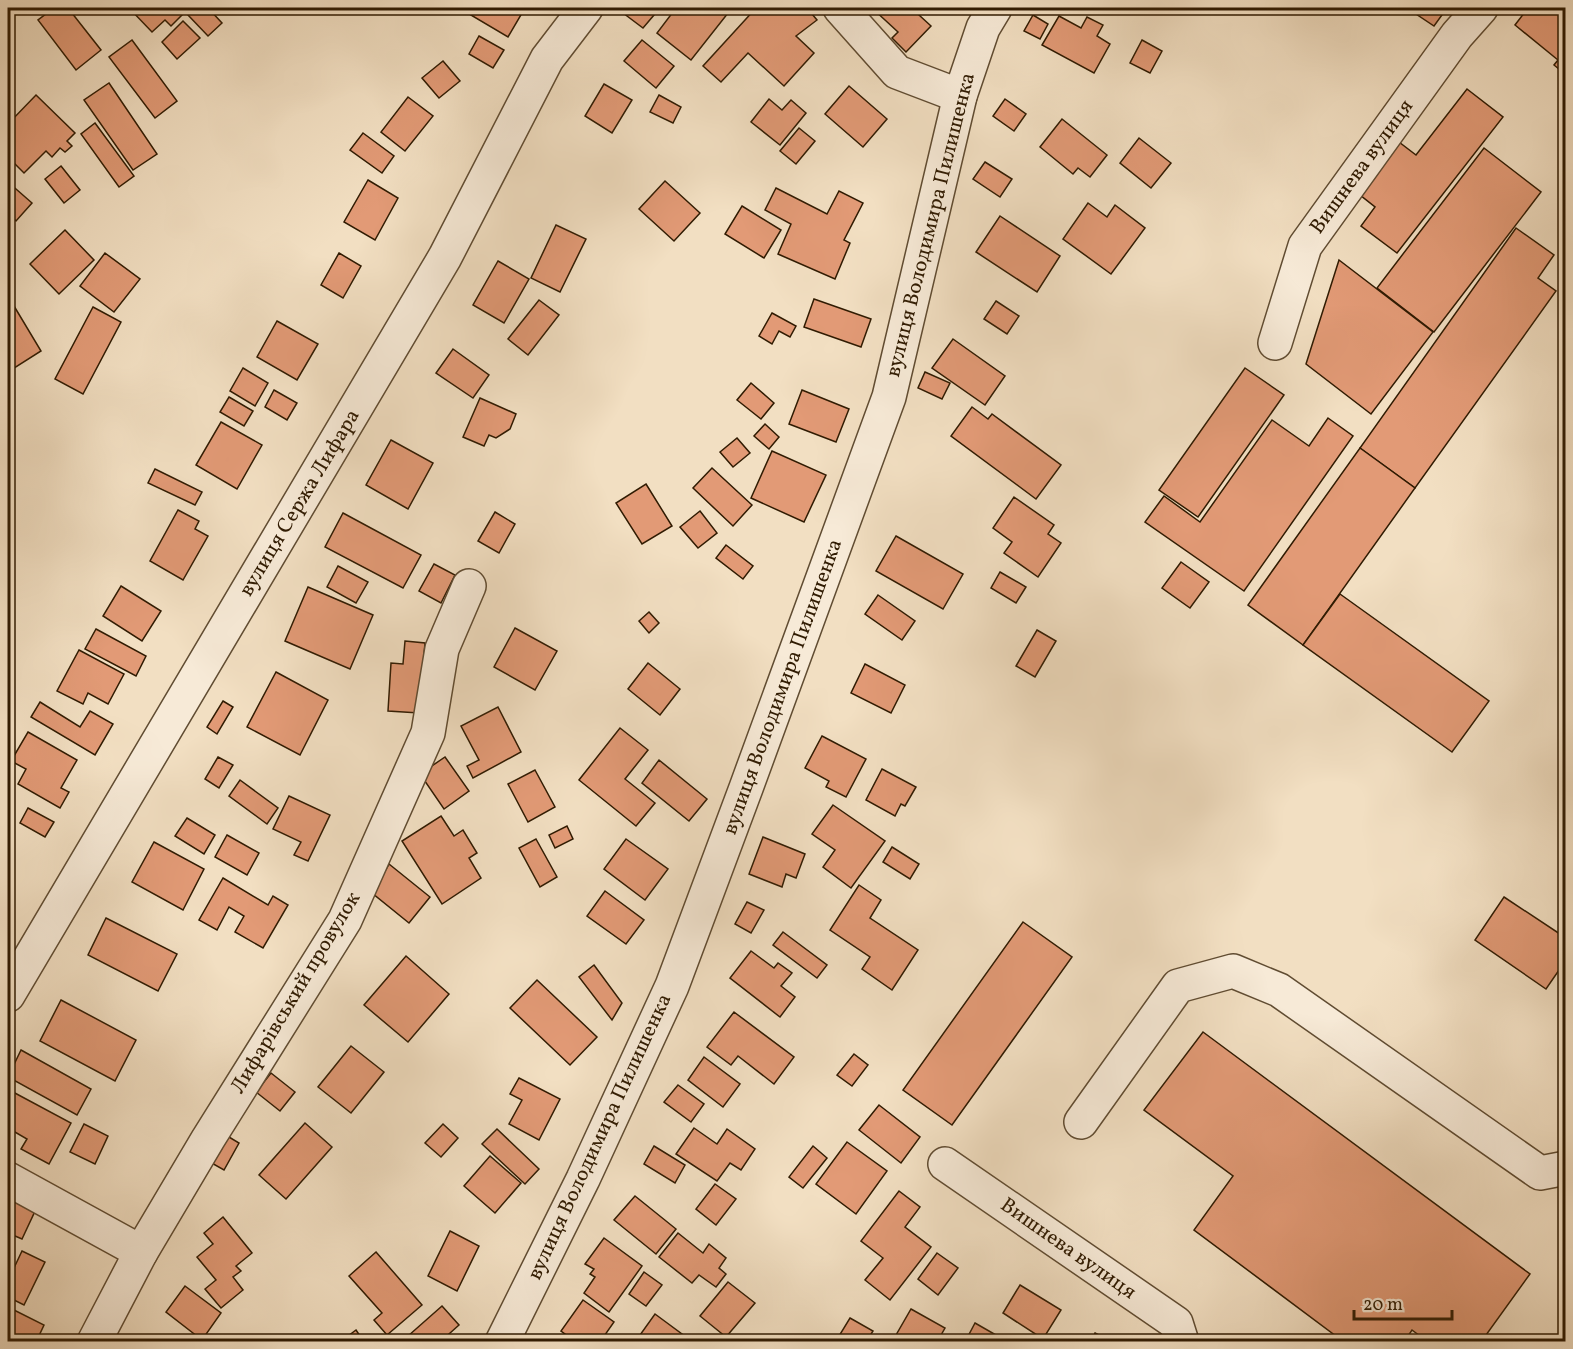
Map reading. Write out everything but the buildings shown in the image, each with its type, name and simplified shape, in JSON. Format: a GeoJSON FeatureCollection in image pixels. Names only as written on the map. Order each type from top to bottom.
{"type":"FeatureCollection","features":[{"type":"Feature","properties":{"kind":"street","name":"вулиця Сержа Лифара"},"geometry":{"type":"LineString","coordinates":[[8,995],[445,256],[547,59],[586,8]]}},
{"type":"Feature","properties":{"kind":"street"},"geometry":{"type":"LineString","coordinates":[[840,8],[897,72],[960,96]]}},
{"type":"Feature","properties":{"kind":"street","name":"вулиця Володимира Пилишенка"},"geometry":{"type":"LineString","coordinates":[[502,1341],[583,1179],[672,986],[746,788],[889,397],[960,96],[983,28],[995,8]]}},
{"type":"Feature","properties":{"kind":"street","name":"Вишнева вулиця"},"geometry":{"type":"LineString","coordinates":[[1275,343],[1305,246],[1457,35],[1481,8]]}},
{"type":"Feature","properties":{"kind":"street","name":"Лифарівський провулок"},"geometry":{"type":"LineString","coordinates":[[94,1341],[141,1252],[214,1129],[345,920],[428,733],[442,649],[469,586]]}},
{"type":"Feature","properties":{"kind":"street"},"geometry":{"type":"LineString","coordinates":[[1081,1122],[1178,986],[1233,970],[1279,990],[1540,1173],[1566,1168]]}},
{"type":"Feature","properties":{"kind":"street","name":"Вишнева вулиця"},"geometry":{"type":"LineString","coordinates":[[945,1164],[1176,1323],[1182,1341]]}},
{"type":"Feature","properties":{"kind":"street"},"geometry":{"type":"LineString","coordinates":[[8,1179],[141,1252]]}}]}
